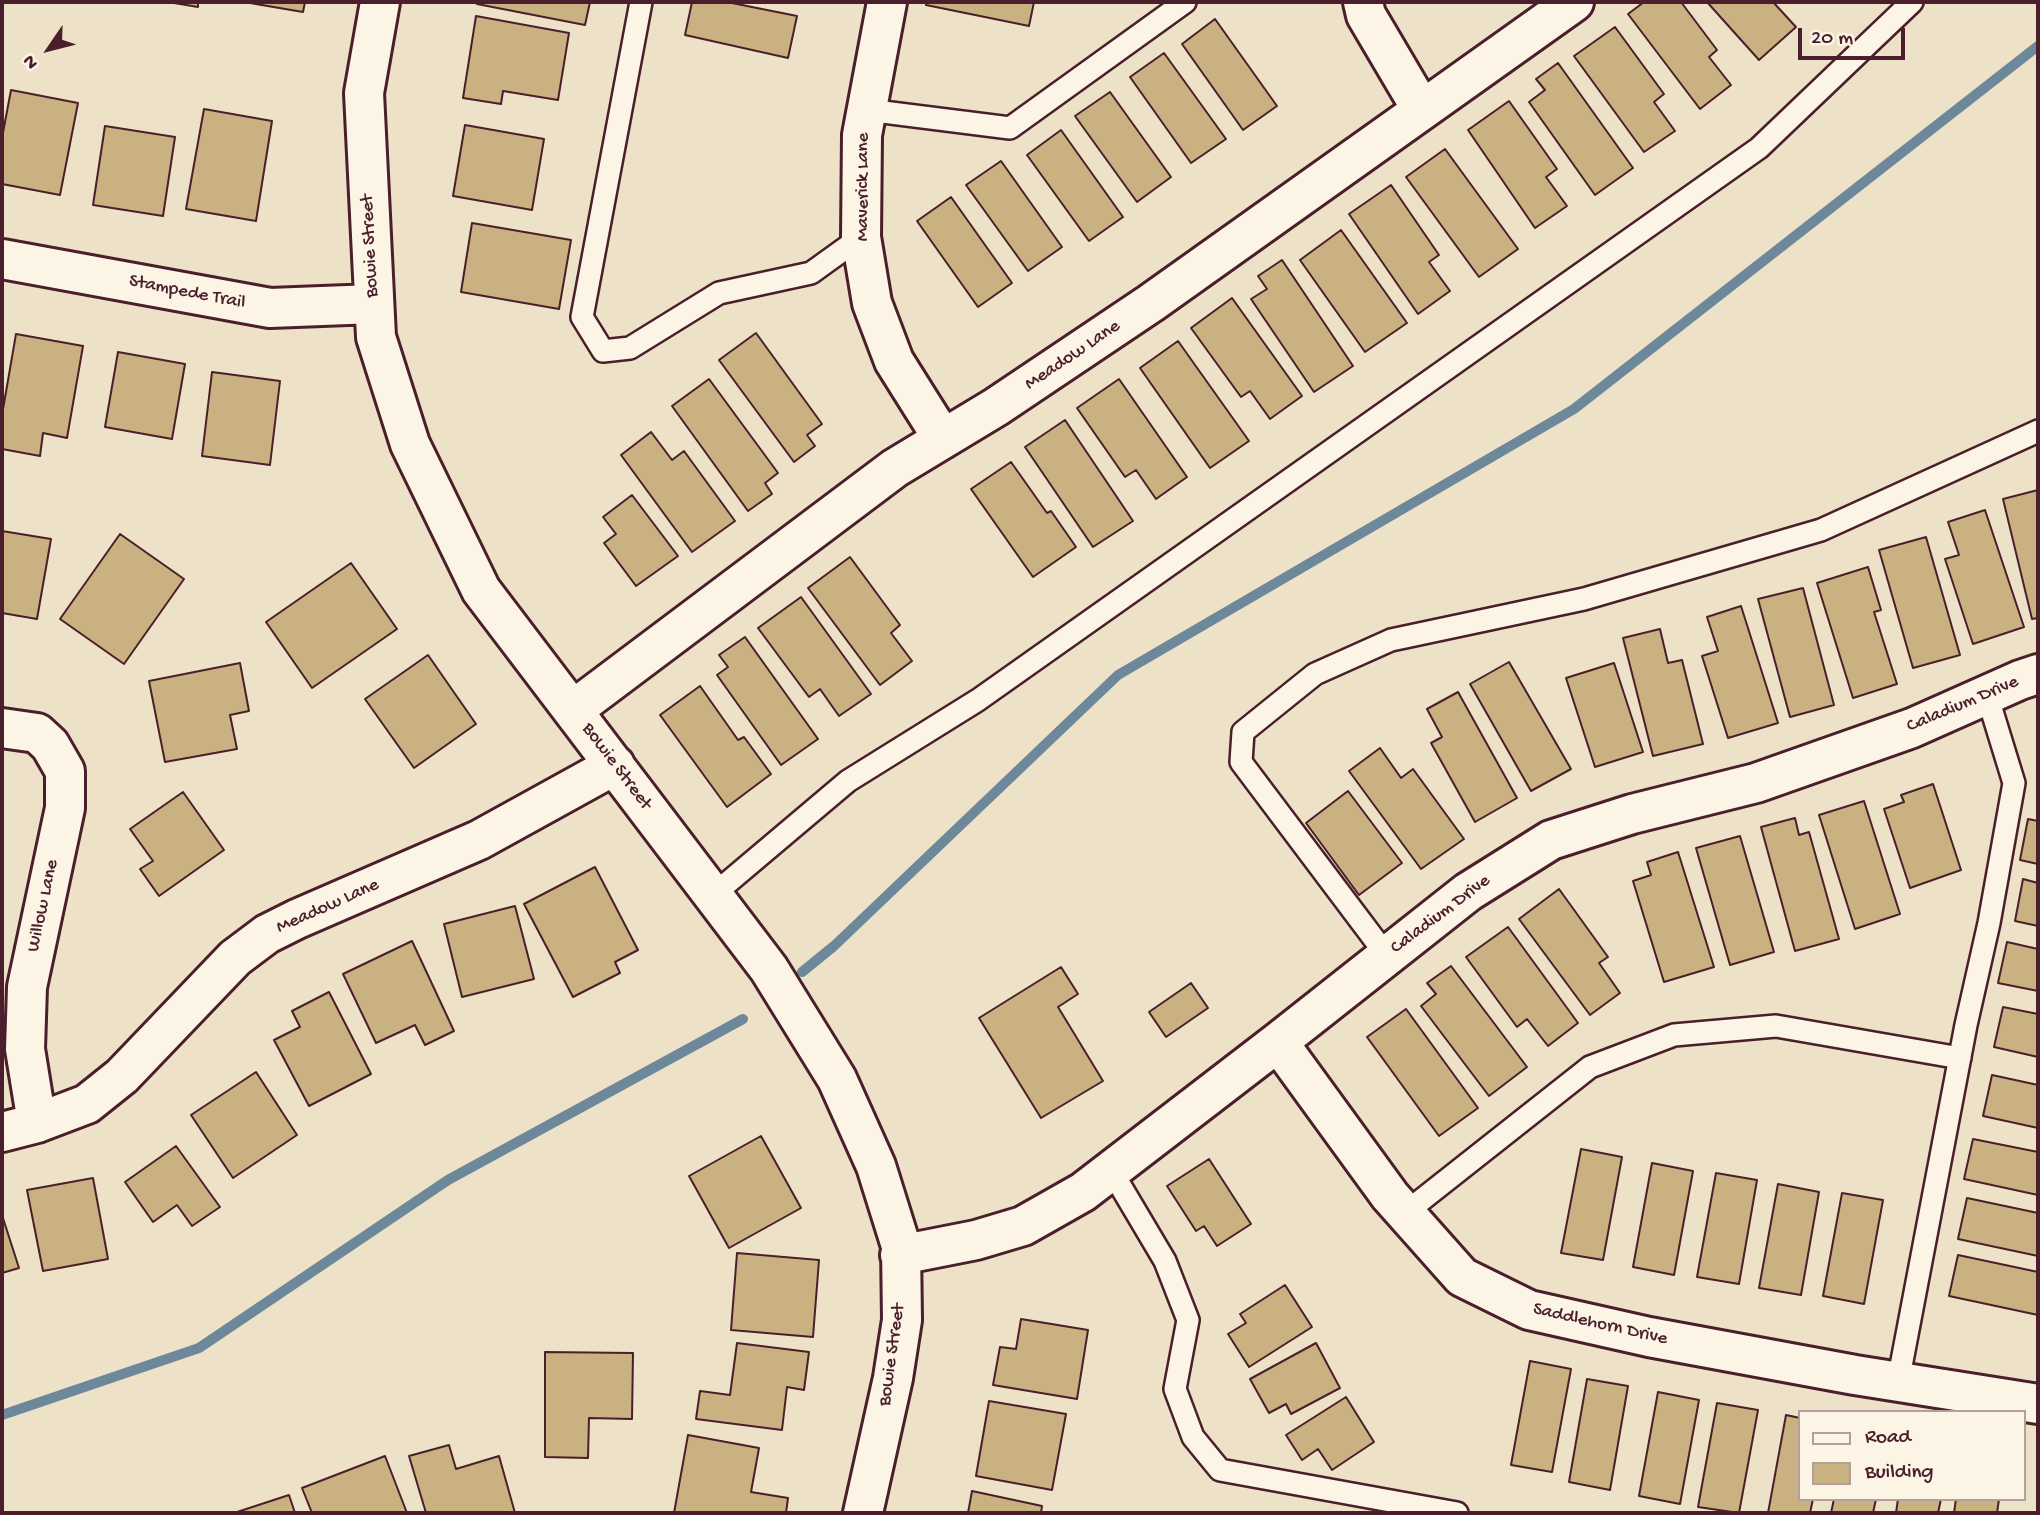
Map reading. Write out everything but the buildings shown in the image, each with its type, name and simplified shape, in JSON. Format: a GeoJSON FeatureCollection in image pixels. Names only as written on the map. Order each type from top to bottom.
{"type":"FeatureCollection","features":[{"type":"Feature","properties":{"kind":"street","name":"Bowie Street"},"geometry":{"type":"LineString","coordinates":[[380,2],[364,93],[376,337],[410,444],[481,590],[769,969],[837,1079],[876,1166],[901,1246],[901,1320],[895,1367],[863,1513]]}},
{"type":"Feature","properties":{"kind":"street","name":"Maverick Lane"},"geometry":{"type":"LineString","coordinates":[[887,2],[862,135],[861,237],[872,303],[894,361],[943,439]]}},
{"type":"Feature","properties":{"kind":"street"},"geometry":{"type":"LineString","coordinates":[[1363,2],[1366,15],[1422,110]]}},
{"type":"Feature","properties":{"kind":"street","name":"Meadow Lane"},"geometry":{"type":"LineString","coordinates":[[573,710],[895,468],[996,407],[1151,303],[1574,2]]}},
{"type":"Feature","properties":{"kind":"street","name":"Stampede Trail"},"geometry":{"type":"LineString","coordinates":[[2,258],[270,308],[374,304]]}},
{"type":"Feature","properties":{"kind":"street","name":"Caladium Drive"},"geometry":{"type":"LineString","coordinates":[[900,1255],[976,1240],[1023,1226],[1083,1192],[1468,892],[1550,840],[1632,814],[1756,783],[1912,728],[2038,674]]}},
{"type":"Feature","properties":{"kind":"street","name":"Willow Lane"},"geometry":{"type":"LineString","coordinates":[[2,728],[37,733],[50,745],[65,771],[65,808],[27,986],[20,1128]]}},
{"type":"Feature","properties":{"kind":"street","name":"Meadow Lane"},"geometry":{"type":"LineString","coordinates":[[20,1128],[87,1104],[122,1076],[236,958],[267,934],[479,840],[615,765]]}},
{"type":"Feature","properties":{"kind":"street","name":"Saddlehorn Drive"},"geometry":{"type":"LineString","coordinates":[[1278,1042],[1390,1196],[1462,1277],[1529,1310],[1650,1338],[2038,1404]]}},
{"type":"Feature","properties":{"kind":"lane"},"geometry":{"type":"LineString","coordinates":[[641,2],[582,317],[603,351],[630,348],[719,293],[811,273],[861,237]]}},
{"type":"Feature","properties":{"kind":"lane"},"geometry":{"type":"LineString","coordinates":[[867,110],[1010,128],[1159,10],[1185,2]]}},
{"type":"Feature","properties":{"kind":"lane"},"geometry":{"type":"LineString","coordinates":[[713,895],[848,782],[978,700],[1759,148],[1912,2]]}},
{"type":"Feature","properties":{"kind":"lane"},"geometry":{"type":"LineString","coordinates":[[1387,956],[1241,762],[1243,732],[1315,674],[1391,640],[1584,599],[1821,530],[2038,431]]}},
{"type":"Feature","properties":{"kind":"lane"},"geometry":{"type":"LineString","coordinates":[[1898,1382],[2014,783],[1987,695]]}},
{"type":"Feature","properties":{"kind":"lane"},"geometry":{"type":"LineString","coordinates":[[1405,1213],[1590,1066],[1674,1035],[1776,1026],[1960,1058]]}},
{"type":"Feature","properties":{"kind":"lane"},"geometry":{"type":"LineString","coordinates":[[1111,1170],[1164,1261],[1188,1320],[1175,1389],[1193,1437],[1220,1470],[1457,1513]]}},
{"type":"Feature","properties":{"kind":"waterway"},"geometry":{"type":"LineString","coordinates":[[802,972],[834,946],[1118,675],[1574,409],[2038,46]]}},
{"type":"Feature","properties":{"kind":"waterway"},"geometry":{"type":"LineString","coordinates":[[2,1415],[199,1348],[448,1180],[743,1019]]}}]}
